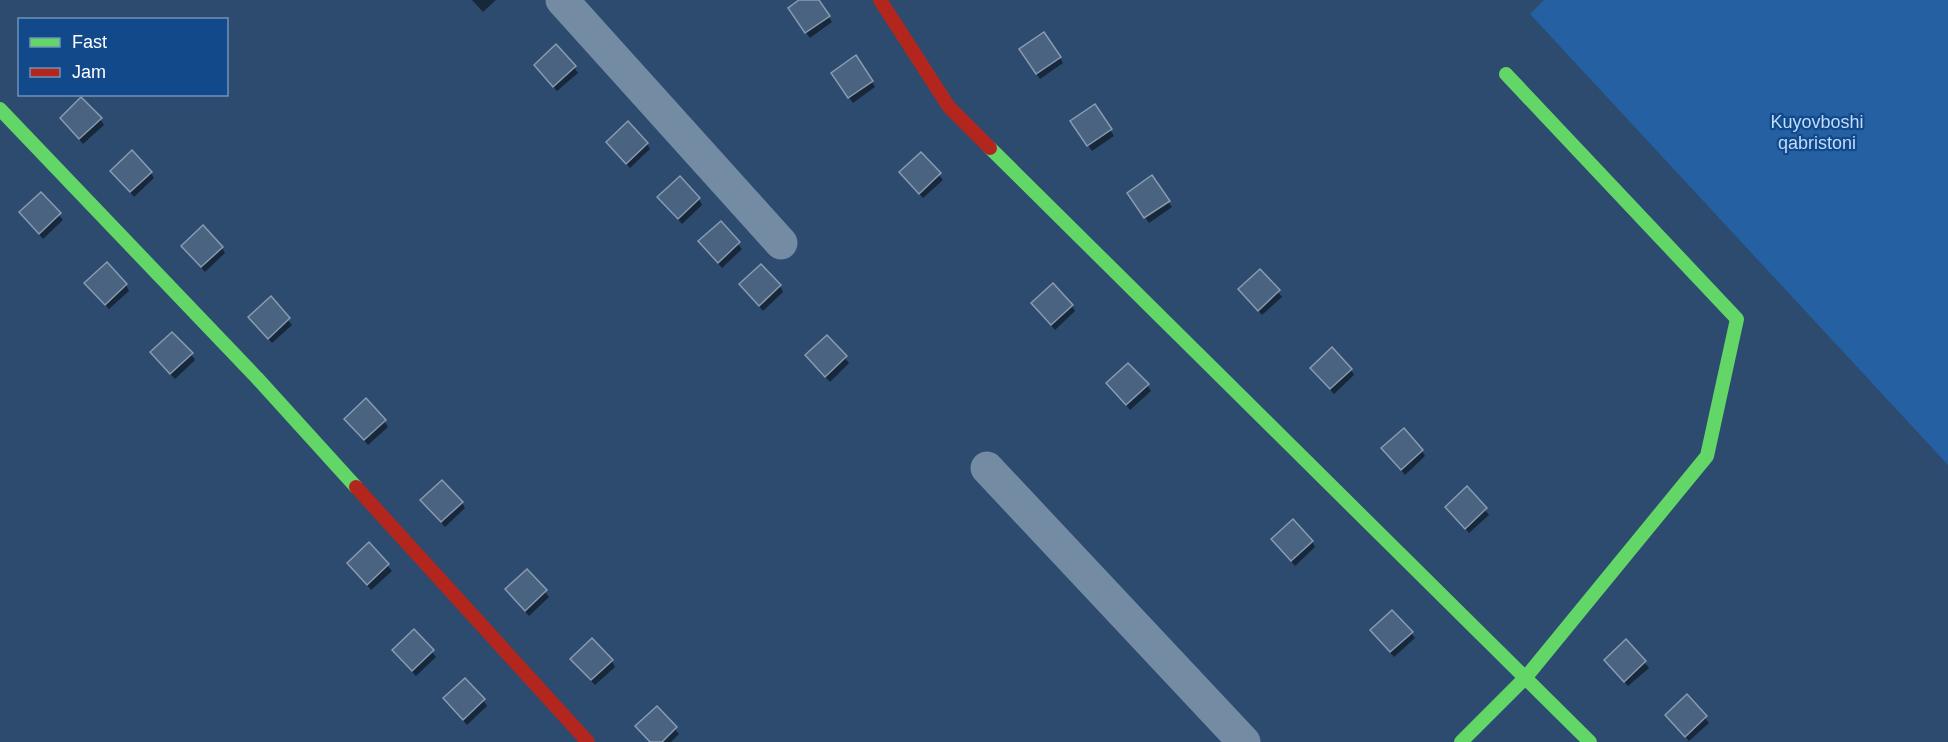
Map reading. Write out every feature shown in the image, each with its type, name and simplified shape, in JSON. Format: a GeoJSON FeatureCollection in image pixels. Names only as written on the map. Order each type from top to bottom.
{"type":"FeatureCollection","features":[{"type":"Feature","properties":{"kind":"street"},"geometry":{"type":"LineString","coordinates":[[562,0],[781,243]]}},
{"type":"Feature","properties":{"kind":"street"},"geometry":{"type":"LineString","coordinates":[[880,0],[949,107],[1590,742]]}},
{"type":"Feature","properties":{"kind":"street"},"geometry":{"type":"LineString","coordinates":[[1461,742],[1526,677],[1707,456],[1737,319],[1506,74]]}},
{"type":"Feature","properties":{"kind":"street"},"geometry":{"type":"LineString","coordinates":[[0,109],[257,378],[588,742]]}},
{"type":"Feature","properties":{"kind":"street"},"geometry":{"type":"LineString","coordinates":[[987,468],[1244,742]]}},
{"type":"Feature","properties":{"kind":"green space","name":"Kuyovboshi qabristoni"},"geometry":{"type":"Polygon","coordinates":[[[1544,0],[1948,0],[1948,465],[1530,14],[1544,0]]]}},
{"type":"Feature","properties":{"kind":"building"},"geometry":{"type":"Polygon","coordinates":[[[799,0],[819,0],[830,16],[805,33],[788,8],[799,0]]]}},
{"type":"Feature","properties":{"kind":"building"},"geometry":{"type":"Polygon","coordinates":[[[1044,32],[1061,57],[1036,74],[1019,49],[1044,32]]]}},
{"type":"Feature","properties":{"kind":"building"},"geometry":{"type":"Polygon","coordinates":[[[556,44],[576,66],[553,87],[534,65],[556,44]]]}},
{"type":"Feature","properties":{"kind":"building"},"geometry":{"type":"Polygon","coordinates":[[[856,55],[873,81],[848,98],[831,73],[856,55]]]}},
{"type":"Feature","properties":{"kind":"building"},"geometry":{"type":"Polygon","coordinates":[[[81,97],[102,118],[79,139],[60,118],[81,97]]]}},
{"type":"Feature","properties":{"kind":"building"},"geometry":{"type":"Polygon","coordinates":[[[1095,104],[1112,129],[1087,146],[1070,121],[1095,104]]]}},
{"type":"Feature","properties":{"kind":"building"},"geometry":{"type":"Polygon","coordinates":[[[628,121],[648,143],[626,164],[606,142],[628,121]]]}},
{"type":"Feature","properties":{"kind":"building"},"geometry":{"type":"Polygon","coordinates":[[[132,150],[152,172],[130,192],[110,171],[132,150]]]}},
{"type":"Feature","properties":{"kind":"building"},"geometry":{"type":"Polygon","coordinates":[[[921,152],[941,173],[919,194],[899,172],[921,152]]]}},
{"type":"Feature","properties":{"kind":"building"},"geometry":{"type":"Polygon","coordinates":[[[1152,175],[1170,201],[1144,218],[1127,193],[1152,175]]]}},
{"type":"Feature","properties":{"kind":"building"},"geometry":{"type":"Polygon","coordinates":[[[680,176],[700,198],[678,219],[657,197],[680,176]]]}},
{"type":"Feature","properties":{"kind":"building"},"geometry":{"type":"Polygon","coordinates":[[[41,192],[61,213],[39,234],[19,212],[41,192]]]}},
{"type":"Feature","properties":{"kind":"building"},"geometry":{"type":"Polygon","coordinates":[[[721,221],[740,242],[718,263],[698,241],[721,221]]]}},
{"type":"Feature","properties":{"kind":"building"},"geometry":{"type":"Polygon","coordinates":[[[203,225],[223,247],[201,267],[181,246],[203,225]]]}},
{"type":"Feature","properties":{"kind":"building"},"geometry":{"type":"Polygon","coordinates":[[[107,262],[127,284],[105,305],[84,283],[107,262]]]}},
{"type":"Feature","properties":{"kind":"building"},"geometry":{"type":"Polygon","coordinates":[[[761,264],[781,285],[759,306],[739,284],[761,264]]]}},
{"type":"Feature","properties":{"kind":"building"},"geometry":{"type":"Polygon","coordinates":[[[1260,269],[1280,290],[1258,311],[1238,289],[1260,269]]]}},
{"type":"Feature","properties":{"kind":"building"},"geometry":{"type":"Polygon","coordinates":[[[1053,283],[1073,305],[1051,325],[1031,303],[1053,283]]]}},
{"type":"Feature","properties":{"kind":"building"},"geometry":{"type":"Polygon","coordinates":[[[271,296],[290,318],[268,339],[248,317],[271,296]]]}},
{"type":"Feature","properties":{"kind":"building"},"geometry":{"type":"Polygon","coordinates":[[[172,332],[193,353],[170,374],[150,352],[172,332]]]}},
{"type":"Feature","properties":{"kind":"building"},"geometry":{"type":"Polygon","coordinates":[[[827,335],[847,356],[825,377],[805,355],[827,335]]]}},
{"type":"Feature","properties":{"kind":"building"},"geometry":{"type":"Polygon","coordinates":[[[1332,347],[1352,369],[1330,389],[1310,368],[1332,347]]]}},
{"type":"Feature","properties":{"kind":"building"},"geometry":{"type":"Polygon","coordinates":[[[1128,363],[1149,384],[1126,405],[1106,383],[1128,363]]]}},
{"type":"Feature","properties":{"kind":"building"},"geometry":{"type":"Polygon","coordinates":[[[366,398],[386,420],[364,440],[344,419],[366,398]]]}},
{"type":"Feature","properties":{"kind":"building"},"geometry":{"type":"Polygon","coordinates":[[[1404,428],[1423,450],[1401,470],[1381,448],[1404,428]]]}},
{"type":"Feature","properties":{"kind":"building"},"geometry":{"type":"Polygon","coordinates":[[[442,480],[463,502],[441,522],[420,500],[442,480]]]}},
{"type":"Feature","properties":{"kind":"building"},"geometry":{"type":"Polygon","coordinates":[[[1467,486],[1487,508],[1465,529],[1445,507],[1467,486]]]}},
{"type":"Feature","properties":{"kind":"building"},"geometry":{"type":"Polygon","coordinates":[[[1293,519],[1313,541],[1291,561],[1271,539],[1293,519]]]}},
{"type":"Feature","properties":{"kind":"building"},"geometry":{"type":"Polygon","coordinates":[[[369,542],[389,564],[367,585],[347,563],[369,542]]]}},
{"type":"Feature","properties":{"kind":"building"},"geometry":{"type":"Polygon","coordinates":[[[527,569],[547,590],[525,611],[505,589],[527,569]]]}},
{"type":"Feature","properties":{"kind":"building"},"geometry":{"type":"Polygon","coordinates":[[[1392,610],[1413,632],[1390,652],[1370,630],[1392,610]]]}},
{"type":"Feature","properties":{"kind":"building"},"geometry":{"type":"Polygon","coordinates":[[[414,629],[434,650],[412,671],[392,650],[414,629]]]}},
{"type":"Feature","properties":{"kind":"building"},"geometry":{"type":"Polygon","coordinates":[[[592,638],[613,660],[591,680],[570,659],[592,638]]]}},
{"type":"Feature","properties":{"kind":"building"},"geometry":{"type":"Polygon","coordinates":[[[1626,639],[1646,661],[1624,682],[1604,660],[1626,639]]]}},
{"type":"Feature","properties":{"kind":"building"},"geometry":{"type":"Polygon","coordinates":[[[465,678],[485,699],[463,720],[443,698],[465,678]]]}},
{"type":"Feature","properties":{"kind":"building"},"geometry":{"type":"Polygon","coordinates":[[[1687,694],[1707,716],[1685,737],[1665,715],[1687,694]]]}},
{"type":"Feature","properties":{"kind":"building"},"geometry":{"type":"Polygon","coordinates":[[[657,706],[677,727],[662,742],[650,742],[635,726],[657,706]]]}},
{"type":"Feature","properties":{"kind":"traffic: fast"},"geometry":{"type":"LineString","coordinates":[[1461,742],[1526,677],[1707,456],[1737,319],[1506,74]]}},
{"type":"Feature","properties":{"kind":"traffic: fast"},"geometry":{"type":"LineString","coordinates":[[0,109],[257,378],[356,487]]}},
{"type":"Feature","properties":{"kind":"traffic: fast"},"geometry":{"type":"LineString","coordinates":[[990,148],[1590,742]]}},
{"type":"Feature","properties":{"kind":"traffic: jam"},"geometry":{"type":"LineString","coordinates":[[880,0],[949,107],[990,148]]}},
{"type":"Feature","properties":{"kind":"traffic: jam"},"geometry":{"type":"LineString","coordinates":[[356,487],[588,742]]}}]}
